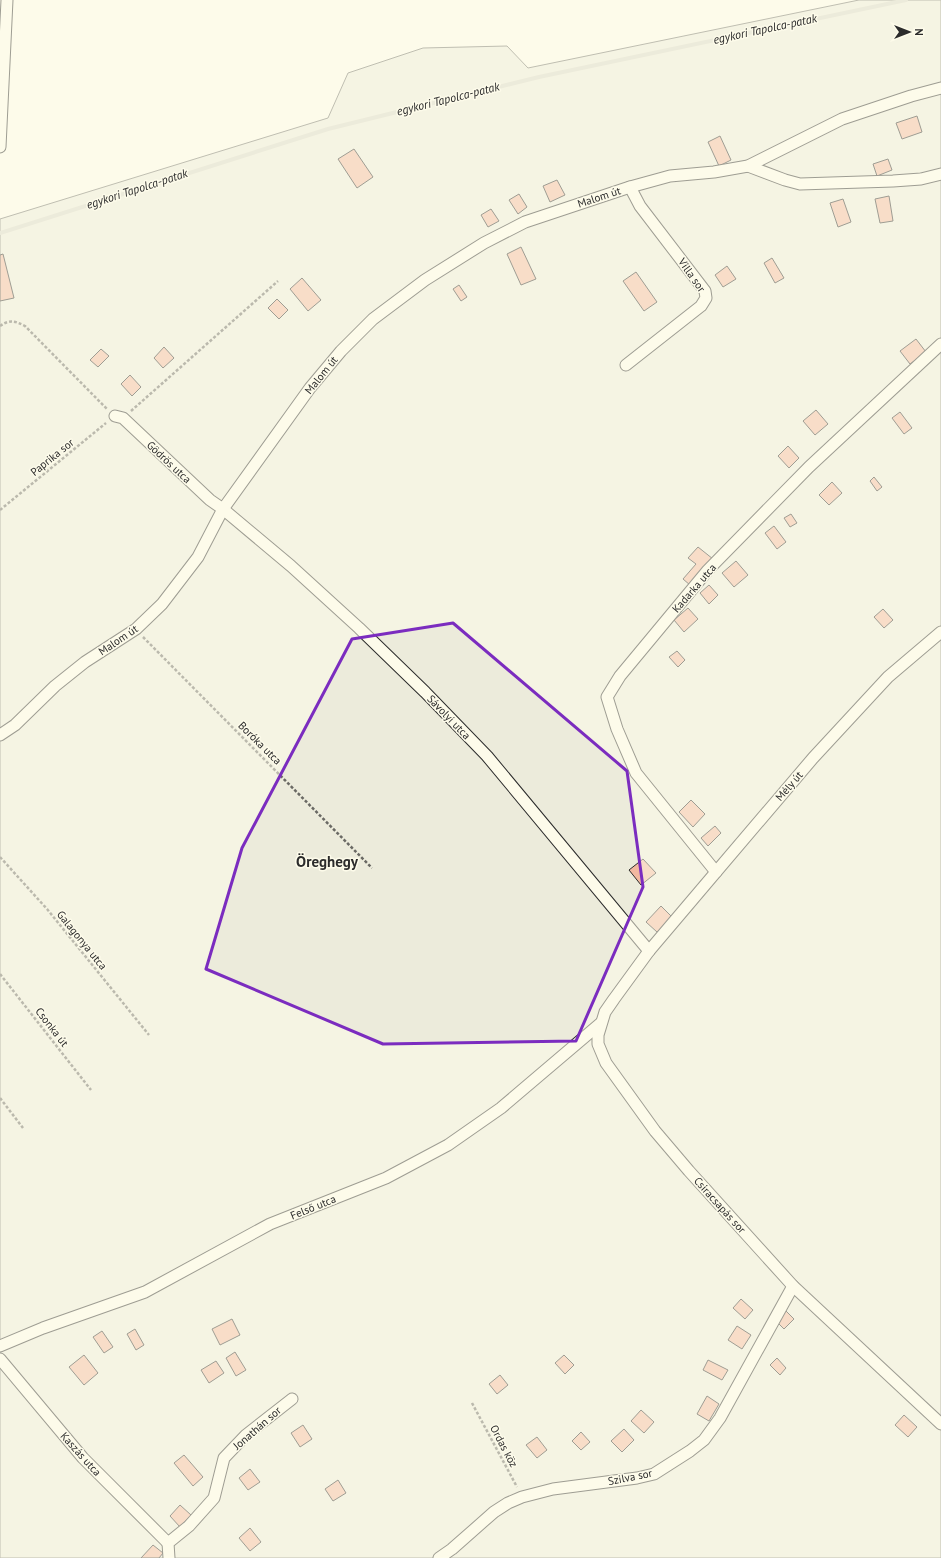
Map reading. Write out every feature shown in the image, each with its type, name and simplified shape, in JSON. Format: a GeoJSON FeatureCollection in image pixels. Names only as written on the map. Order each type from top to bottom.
{"type":"FeatureCollection","features":[{"type":"Feature","properties":{"kind":"street"},"geometry":{"type":"LineString","coordinates":[[0,147],[7,0]]}},
{"type":"Feature","properties":{"kind":"street"},"geometry":{"type":"LineString","coordinates":[[748,166],[842,119],[911,96],[941,88]]}},
{"type":"Feature","properties":{"kind":"street"},"geometry":{"type":"LineString","coordinates":[[748,166],[800,184],[900,181],[921,179],[941,174]]}},
{"type":"Feature","properties":{"kind":"street","name":"Malom út"},"geometry":{"type":"LineString","coordinates":[[0,735],[15,725],[55,686],[85,662],[136,630],[162,604],[198,557],[223,509],[310,388],[340,351],[373,319],[425,280],[484,243],[525,222],[630,187],[670,176],[714,172],[748,166]]}},
{"type":"Feature","properties":{"kind":"street","name":"Villa sor"},"geometry":{"type":"LineString","coordinates":[[626,365],[701,306],[706,298],[705,291],[640,206],[630,187]]}},
{"type":"Feature","properties":{"kind":"street","name":"Kadarka utca"},"geometry":{"type":"LineString","coordinates":[[716,872],[636,772],[617,729],[607,697],[620,676],[708,570],[809,467],[941,344]]}},
{"type":"Feature","properties":{"kind":"street","name":"Gödrös utca"},"geometry":{"type":"LineString","coordinates":[[119,417],[210,500],[223,509]]}},
{"type":"Feature","properties":{"kind":"street","name":"Sávolyi utca"},"geometry":{"type":"LineString","coordinates":[[223,509],[291,566],[359,628],[425,692],[487,756],[649,951]]}},
{"type":"Feature","properties":{"kind":"street","name":"Mély út"},"geometry":{"type":"LineString","coordinates":[[649,951],[813,758],[888,677],[941,632]]}},
{"type":"Feature","properties":{"kind":"street","name":"Csiracsapás sor"},"geometry":{"type":"LineString","coordinates":[[649,951],[605,1012],[598,1035],[598,1044],[606,1063],[655,1131],[793,1286],[941,1424]]}},
{"type":"Feature","properties":{"kind":"street","name":"Felső utca"},"geometry":{"type":"LineString","coordinates":[[0,1346],[43,1328],[145,1292],[270,1224],[386,1178],[448,1145],[500,1108],[601,1023]]}},
{"type":"Feature","properties":{"kind":"street","name":"Szilva sor"},"geometry":{"type":"LineString","coordinates":[[439,1558],[452,1549],[494,1512],[508,1503],[522,1497],[553,1489],[637,1478],[654,1474],[690,1451],[704,1440],[720,1418],[793,1286]]}},
{"type":"Feature","properties":{"kind":"street","name":"Kaszás utca"},"geometry":{"type":"LineString","coordinates":[[0,1359],[83,1458],[168,1543]]}},
{"type":"Feature","properties":{"kind":"street","name":"Jonathán sor"},"geometry":{"type":"LineString","coordinates":[[168,1543],[189,1526],[214,1498],[224,1458],[246,1435],[292,1399]]}},
{"type":"Feature","properties":{"kind":"street"},"geometry":{"type":"LineString","coordinates":[[168,1543],[169,1558]]}},
{"type":"Feature","properties":{"kind":"path","name":"Paprika sor"},"geometry":{"type":"LineString","coordinates":[[0,510],[119,417],[278,281]]}},
{"type":"Feature","properties":{"kind":"path"},"geometry":{"type":"LineString","coordinates":[[0,326],[7,321],[15,321],[25,326],[119,417]]}},
{"type":"Feature","properties":{"kind":"path","name":"Boróka utca"},"geometry":{"type":"LineString","coordinates":[[136,630],[372,868]]}},
{"type":"Feature","properties":{"kind":"path","name":"Galagonya utca"},"geometry":{"type":"LineString","coordinates":[[0,857],[47,909],[149,1035]]}},
{"type":"Feature","properties":{"kind":"path","name":"Csonka út"},"geometry":{"type":"LineString","coordinates":[[0,974],[91,1090]]}},
{"type":"Feature","properties":{"kind":"path"},"geometry":{"type":"LineString","coordinates":[[0,1098],[23,1128]]}},
{"type":"Feature","properties":{"kind":"path","name":"Ordas köz"},"geometry":{"type":"LineString","coordinates":[[472,1403],[522,1497]]}},
{"type":"Feature","properties":{"kind":"highlighted area"},"geometry":{"type":"Polygon","coordinates":[[[453,623],[627,771],[643,887],[576,1041],[383,1044],[206,969],[242,848],[352,639],[453,623]]]}},
{"type":"Feature","properties":{"kind":"shaded area"},"geometry":{"type":"Polygon","coordinates":[[[859,0],[941,0],[941,1558],[0,1558],[0,219],[328,118],[348,73],[423,48],[507,46],[528,68],[859,0]]]}},
{"type":"Feature","properties":{"kind":"building"},"geometry":{"type":"Polygon","coordinates":[[[917,116],[922,132],[902,139],[896,123],[917,116]]]}},
{"type":"Feature","properties":{"kind":"building"},"geometry":{"type":"Polygon","coordinates":[[[720,136],[731,160],[719,166],[708,142],[720,136]]]}},
{"type":"Feature","properties":{"kind":"building"},"geometry":{"type":"Polygon","coordinates":[[[354,149],[373,177],[357,188],[338,159],[354,149]]]}},
{"type":"Feature","properties":{"kind":"building"},"geometry":{"type":"Polygon","coordinates":[[[888,159],[892,170],[877,176],[873,164],[888,159]]]}},
{"type":"Feature","properties":{"kind":"building"},"geometry":{"type":"Polygon","coordinates":[[[557,180],[565,195],[550,202],[543,186],[557,180]]]}},
{"type":"Feature","properties":{"kind":"building"},"geometry":{"type":"Polygon","coordinates":[[[519,194],[527,207],[518,214],[509,200],[519,194]]]}},
{"type":"Feature","properties":{"kind":"building"},"geometry":{"type":"Polygon","coordinates":[[[889,196],[893,221],[880,223],[875,199],[889,196]]]}},
{"type":"Feature","properties":{"kind":"building"},"geometry":{"type":"Polygon","coordinates":[[[843,199],[851,222],[838,227],[830,203],[843,199]]]}},
{"type":"Feature","properties":{"kind":"building"},"geometry":{"type":"Polygon","coordinates":[[[491,209],[499,221],[488,227],[481,215],[491,209]]]}},
{"type":"Feature","properties":{"kind":"building"},"geometry":{"type":"Polygon","coordinates":[[[521,247],[536,279],[521,285],[507,254],[521,247]]]}},
{"type":"Feature","properties":{"kind":"building"},"geometry":{"type":"Polygon","coordinates":[[[3,254],[14,298],[0,301],[0,255],[3,254]]]}},
{"type":"Feature","properties":{"kind":"building"},"geometry":{"type":"Polygon","coordinates":[[[772,258],[784,278],[775,283],[764,263],[772,258]]]}},
{"type":"Feature","properties":{"kind":"building"},"geometry":{"type":"Polygon","coordinates":[[[727,266],[736,279],[723,287],[715,275],[727,266]]]}},
{"type":"Feature","properties":{"kind":"building"},"geometry":{"type":"Polygon","coordinates":[[[636,272],[657,302],[644,311],[623,281],[636,272]]]}},
{"type":"Feature","properties":{"kind":"building"},"geometry":{"type":"Polygon","coordinates":[[[302,278],[321,300],[308,311],[290,289],[302,278]]]}},
{"type":"Feature","properties":{"kind":"building"},"geometry":{"type":"Polygon","coordinates":[[[459,285],[467,297],[461,301],[453,289],[459,285]]]}},
{"type":"Feature","properties":{"kind":"building"},"geometry":{"type":"Polygon","coordinates":[[[277,299],[288,310],[279,319],[268,308],[277,299]]]}},
{"type":"Feature","properties":{"kind":"building"},"geometry":{"type":"Polygon","coordinates":[[[916,339],[926,352],[910,364],[900,351],[916,339]]]}},
{"type":"Feature","properties":{"kind":"building"},"geometry":{"type":"Polygon","coordinates":[[[164,347],[174,358],[163,368],[154,358],[164,347]]]}},
{"type":"Feature","properties":{"kind":"building"},"geometry":{"type":"Polygon","coordinates":[[[101,349],[109,356],[98,367],[90,360],[101,349]]]}},
{"type":"Feature","properties":{"kind":"building"},"geometry":{"type":"Polygon","coordinates":[[[130,375],[141,387],[132,396],[121,384],[130,375]]]}},
{"type":"Feature","properties":{"kind":"building"},"geometry":{"type":"Polygon","coordinates":[[[816,410],[828,424],[815,435],[803,421],[816,410]]]}},
{"type":"Feature","properties":{"kind":"building"},"geometry":{"type":"Polygon","coordinates":[[[900,412],[912,428],[904,434],[892,418],[900,412]]]}},
{"type":"Feature","properties":{"kind":"building"},"geometry":{"type":"Polygon","coordinates":[[[788,446],[799,458],[789,468],[778,456],[788,446]]]}},
{"type":"Feature","properties":{"kind":"building"},"geometry":{"type":"Polygon","coordinates":[[[874,477],[882,487],[877,491],[870,481],[874,477]]]}},
{"type":"Feature","properties":{"kind":"building"},"geometry":{"type":"Polygon","coordinates":[[[832,482],[842,493],[829,505],[819,495],[832,482]]]}},
{"type":"Feature","properties":{"kind":"building"},"geometry":{"type":"Polygon","coordinates":[[[791,514],[797,523],[790,527],[784,518],[791,514]]]}},
{"type":"Feature","properties":{"kind":"building"},"geometry":{"type":"Polygon","coordinates":[[[774,526],[786,542],[777,549],[765,533],[774,526]]]}},
{"type":"Feature","properties":{"kind":"building"},"geometry":{"type":"Polygon","coordinates":[[[698,547],[713,559],[690,585],[683,579],[696,564],[688,558],[698,547]]]}},
{"type":"Feature","properties":{"kind":"building"},"geometry":{"type":"Polygon","coordinates":[[[736,561],[748,575],[734,587],[722,573],[736,561]]]}},
{"type":"Feature","properties":{"kind":"building"},"geometry":{"type":"Polygon","coordinates":[[[709,585],[718,595],[709,604],[700,593],[709,585]]]}},
{"type":"Feature","properties":{"kind":"building"},"geometry":{"type":"Polygon","coordinates":[[[688,608],[698,619],[684,632],[674,620],[688,608]]]}},
{"type":"Feature","properties":{"kind":"building"},"geometry":{"type":"Polygon","coordinates":[[[883,609],[893,620],[884,628],[874,617],[883,609]]]}},
{"type":"Feature","properties":{"kind":"building"},"geometry":{"type":"Polygon","coordinates":[[[677,651],[685,660],[678,667],[669,657],[677,651]]]}},
{"type":"Feature","properties":{"kind":"building"},"geometry":{"type":"Polygon","coordinates":[[[691,800],[705,814],[693,827],[679,812],[691,800]]]}},
{"type":"Feature","properties":{"kind":"building"},"geometry":{"type":"Polygon","coordinates":[[[715,826],[721,833],[708,846],[701,838],[715,826]]]}},
{"type":"Feature","properties":{"kind":"building"},"geometry":{"type":"Polygon","coordinates":[[[643,859],[656,873],[641,885],[629,870],[643,859]]]}},
{"type":"Feature","properties":{"kind":"building"},"geometry":{"type":"Polygon","coordinates":[[[661,906],[672,917],[657,932],[646,922],[661,906]]]}},
{"type":"Feature","properties":{"kind":"building"},"geometry":{"type":"Polygon","coordinates":[[[741,1299],[753,1310],[745,1319],[733,1308],[741,1299]]]}},
{"type":"Feature","properties":{"kind":"building"},"geometry":{"type":"Polygon","coordinates":[[[785,1310],[794,1319],[784,1329],[775,1320],[785,1310]]]}},
{"type":"Feature","properties":{"kind":"building"},"geometry":{"type":"Polygon","coordinates":[[[232,1319],[240,1335],[220,1345],[212,1329],[232,1319]]]}},
{"type":"Feature","properties":{"kind":"building"},"geometry":{"type":"Polygon","coordinates":[[[737,1326],[751,1335],[742,1349],[728,1340],[737,1326]]]}},
{"type":"Feature","properties":{"kind":"building"},"geometry":{"type":"Polygon","coordinates":[[[135,1329],[144,1345],[136,1350],[127,1334],[135,1329]]]}},
{"type":"Feature","properties":{"kind":"building"},"geometry":{"type":"Polygon","coordinates":[[[102,1331],[113,1347],[104,1353],[93,1337],[102,1331]]]}},
{"type":"Feature","properties":{"kind":"building"},"geometry":{"type":"Polygon","coordinates":[[[235,1352],[246,1370],[236,1376],[226,1358],[235,1352]]]}},
{"type":"Feature","properties":{"kind":"building"},"geometry":{"type":"Polygon","coordinates":[[[84,1355],[98,1373],[84,1385],[69,1367],[84,1355]]]}},
{"type":"Feature","properties":{"kind":"building"},"geometry":{"type":"Polygon","coordinates":[[[564,1355],[574,1365],[565,1374],[555,1363],[564,1355]]]}},
{"type":"Feature","properties":{"kind":"building"},"geometry":{"type":"Polygon","coordinates":[[[777,1358],[786,1368],[780,1375],[770,1365],[777,1358]]]}},
{"type":"Feature","properties":{"kind":"building"},"geometry":{"type":"Polygon","coordinates":[[[708,1360],[728,1370],[722,1380],[703,1370],[708,1360]]]}},
{"type":"Feature","properties":{"kind":"building"},"geometry":{"type":"Polygon","coordinates":[[[216,1361],[224,1373],[209,1383],[201,1370],[216,1361]]]}},
{"type":"Feature","properties":{"kind":"building"},"geometry":{"type":"Polygon","coordinates":[[[500,1375],[508,1385],[497,1394],[489,1384],[500,1375]]]}},
{"type":"Feature","properties":{"kind":"building"},"geometry":{"type":"Polygon","coordinates":[[[707,1396],[719,1404],[709,1421],[697,1414],[707,1396]]]}},
{"type":"Feature","properties":{"kind":"building"},"geometry":{"type":"Polygon","coordinates":[[[641,1410],[654,1422],[644,1433],[631,1421],[641,1410]]]}},
{"type":"Feature","properties":{"kind":"building"},"geometry":{"type":"Polygon","coordinates":[[[904,1415],[917,1427],[908,1437],[895,1425],[904,1415]]]}},
{"type":"Feature","properties":{"kind":"building"},"geometry":{"type":"Polygon","coordinates":[[[303,1425],[312,1439],[300,1447],[291,1433],[303,1425]]]}},
{"type":"Feature","properties":{"kind":"building"},"geometry":{"type":"Polygon","coordinates":[[[624,1429],[634,1440],[622,1452],[611,1441],[624,1429]]]}},
{"type":"Feature","properties":{"kind":"building"},"geometry":{"type":"Polygon","coordinates":[[[581,1432],[590,1442],[581,1450],[572,1441],[581,1432]]]}},
{"type":"Feature","properties":{"kind":"building"},"geometry":{"type":"Polygon","coordinates":[[[537,1437],[547,1450],[537,1458],[526,1445],[537,1437]]]}},
{"type":"Feature","properties":{"kind":"building"},"geometry":{"type":"Polygon","coordinates":[[[184,1455],[203,1477],[193,1486],[174,1463],[184,1455]]]}},
{"type":"Feature","properties":{"kind":"building"},"geometry":{"type":"Polygon","coordinates":[[[250,1469],[260,1482],[248,1490],[239,1478],[250,1469]]]}},
{"type":"Feature","properties":{"kind":"building"},"geometry":{"type":"Polygon","coordinates":[[[338,1480],[346,1493],[333,1501],[325,1489],[338,1480]]]}},
{"type":"Feature","properties":{"kind":"building"},"geometry":{"type":"Polygon","coordinates":[[[180,1505],[191,1515],[180,1527],[170,1516],[180,1505]]]}},
{"type":"Feature","properties":{"kind":"building"},"geometry":{"type":"Polygon","coordinates":[[[250,1528],[261,1542],[250,1551],[239,1538],[250,1528]]]}},
{"type":"Feature","properties":{"kind":"building"},"geometry":{"type":"Polygon","coordinates":[[[153,1545],[163,1553],[159,1558],[141,1558],[153,1545]]]}},
{"type":"Feature","properties":{"kind":"waterway","name":"egykori Tapolca-patak"},"geometry":{"type":"LineString","coordinates":[[0,233],[328,129],[539,77],[906,0]]}},
{"type":"Feature","properties":{"kind":"district","name":"Öreghegy"},"geometry":{"type":"Point","coordinates":[327,862]}}]}
